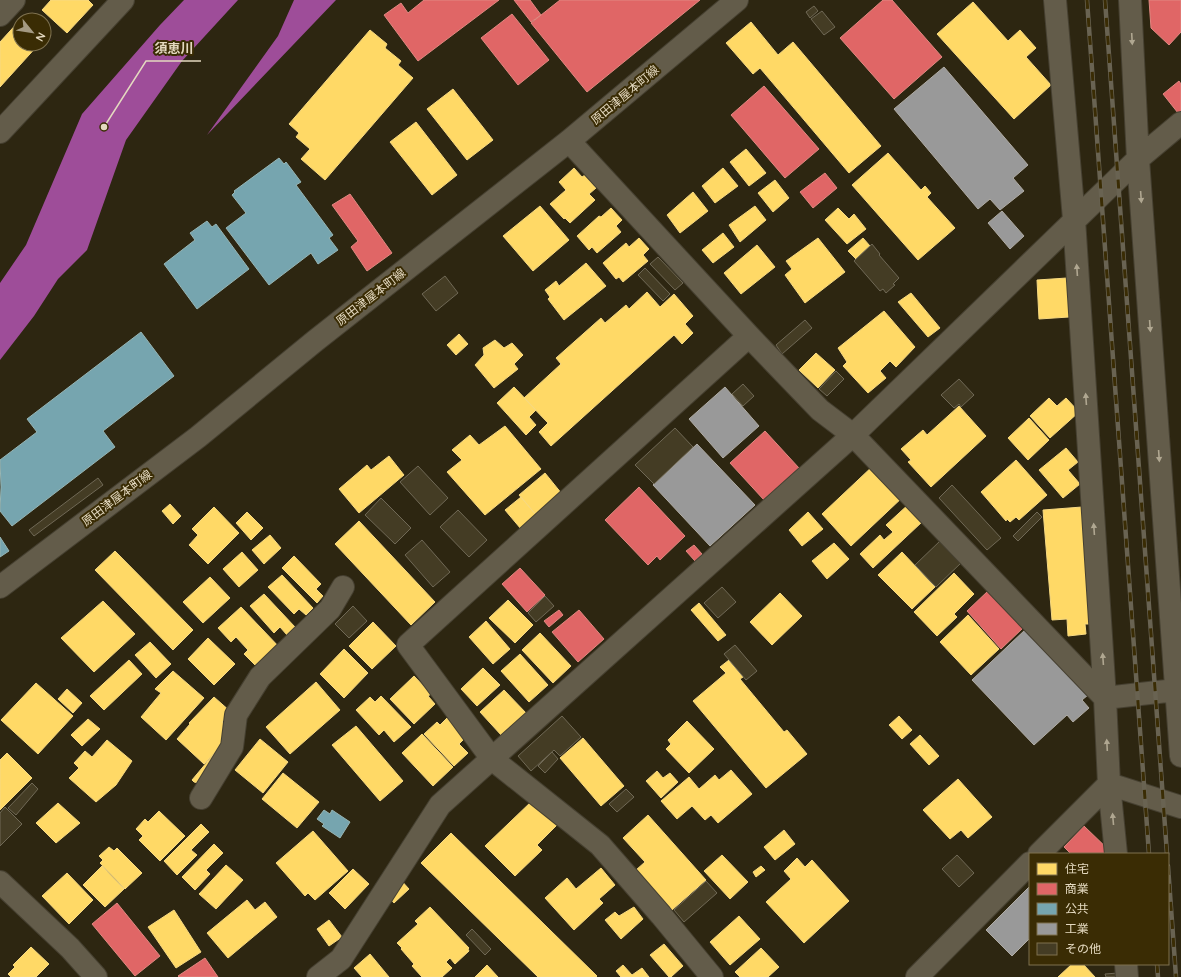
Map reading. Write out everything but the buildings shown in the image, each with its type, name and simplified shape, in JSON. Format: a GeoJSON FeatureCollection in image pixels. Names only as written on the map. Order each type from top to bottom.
{"type":"FeatureCollection","features":[{"type":"Feature","properties":{"kind":"street"},"geometry":{"type":"LineString","coordinates":[[0,15],[14,0]]}},
{"type":"Feature","properties":{"kind":"street"},"geometry":{"type":"LineString","coordinates":[[0,132],[123,0]]}},
{"type":"Feature","properties":{"kind":"street","name":"原田津屋本町線"},"geometry":{"type":"LineString","coordinates":[[0,587],[198,437],[315,341],[569,141],[737,0]]}},
{"type":"Feature","properties":{"kind":"street"},"geometry":{"type":"LineString","coordinates":[[1055,0],[1074,219],[1105,698],[1109,784],[1116,853]]}},
{"type":"Feature","properties":{"kind":"street"},"geometry":{"type":"LineString","coordinates":[[1130,0],[1138,158],[1179,688],[1181,756]]}},
{"type":"Feature","properties":{"kind":"street"},"geometry":{"type":"LineString","coordinates":[[318,977],[341,959],[440,805],[853,434],[1138,158],[1181,123]]}},
{"type":"Feature","properties":{"kind":"street"},"geometry":{"type":"LineString","coordinates":[[569,141],[749,336],[820,410],[853,434],[1105,698]]}},
{"type":"Feature","properties":{"kind":"street"},"geometry":{"type":"LineString","coordinates":[[712,977],[661,915],[600,845],[492,759],[408,645],[749,336]]}},
{"type":"Feature","properties":{"kind":"street"},"geometry":{"type":"LineString","coordinates":[[201,798],[232,747],[236,715],[260,677],[330,609],[343,587]]}},
{"type":"Feature","properties":{"kind":"street"},"geometry":{"type":"LineString","coordinates":[[1105,698],[1179,688]]}},
{"type":"Feature","properties":{"kind":"street"},"geometry":{"type":"LineString","coordinates":[[1109,784],[1181,807]]}},
{"type":"Feature","properties":{"kind":"street"},"geometry":{"type":"LineString","coordinates":[[1040,853],[1109,784]]}},
{"type":"Feature","properties":{"kind":"street"},"geometry":{"type":"LineString","coordinates":[[917,977],[1029,864]]}},
{"type":"Feature","properties":{"kind":"street"},"geometry":{"type":"LineString","coordinates":[[0,882],[70,948],[96,977]]}},
{"type":"Feature","properties":{"kind":"street"},"geometry":{"type":"LineString","coordinates":[[1126,965],[1127,977]]}},
{"type":"Feature","properties":{"kind":"shaded area"},"geometry":{"type":"Polygon","coordinates":[[[184,0],[238,0],[182,61],[126,140],[87,250],[58,279],[34,316],[0,360],[0,283],[26,245],[82,114],[160,25],[184,0]]]}},
{"type":"Feature","properties":{"kind":"shaded area"},"geometry":{"type":"Polygon","coordinates":[[[294,0],[336,0],[207,135],[278,36],[294,0]]]}},
{"type":"Feature","properties":{"kind":"railway"},"geometry":{"type":"LineString","coordinates":[[1087,0],[1149,853]]}},
{"type":"Feature","properties":{"kind":"railway"},"geometry":{"type":"LineString","coordinates":[[1105,0],[1167,853]]}},
{"type":"Feature","properties":{"kind":"railway"},"geometry":{"type":"LineString","coordinates":[[1169,880],[1176,977]]}},
{"type":"Feature","properties":{"kind":"railway"},"geometry":{"type":"LineString","coordinates":[[1157,965],[1158,977]]}},
{"type":"Feature","properties":{"kind":"place","name":"須恵川"},"geometry":{"type":"Point","coordinates":[104,127]}}]}
